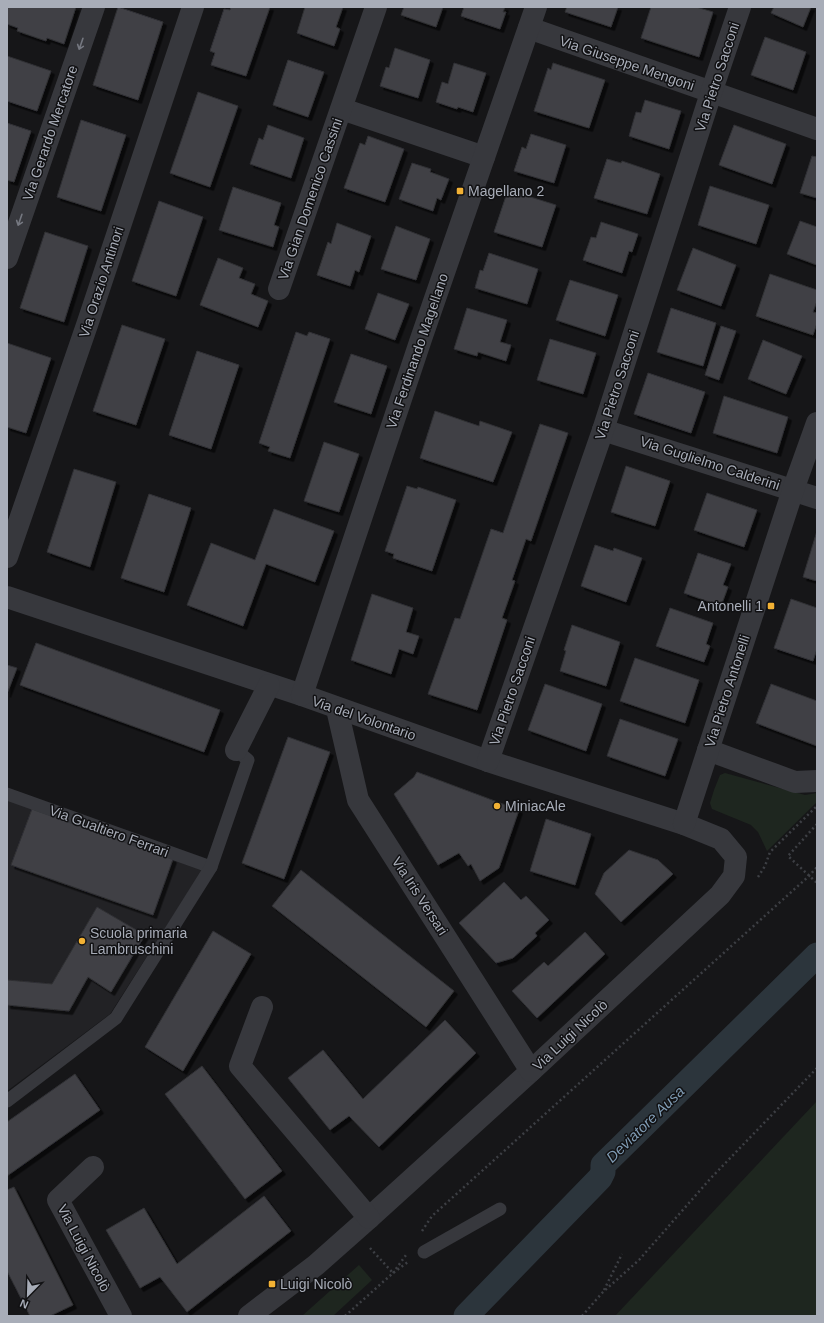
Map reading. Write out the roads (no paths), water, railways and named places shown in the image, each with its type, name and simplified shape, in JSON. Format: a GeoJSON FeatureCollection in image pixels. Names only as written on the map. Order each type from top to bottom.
{"type":"FeatureCollection","features":[{"type":"Feature","properties":{"kind":"street","name":"Via Gerardo Mercatore"},"geometry":{"type":"LineString","coordinates":[[7,258],[94,7]]}},
{"type":"Feature","properties":{"kind":"street","name":"Via Orazio Antinori"},"geometry":{"type":"LineString","coordinates":[[7,557],[193,7]]}},
{"type":"Feature","properties":{"kind":"street","name":"Via Gian Domenico Cassini"},"geometry":{"type":"LineString","coordinates":[[279,289],[376,7]]}},
{"type":"Feature","properties":{"kind":"street","name":"Via Ferdinando Magellano"},"geometry":{"type":"LineString","coordinates":[[302,696],[420,339],[536,7]]}},
{"type":"Feature","properties":{"kind":"street","name":"Via Pietro Sacconi"},"geometry":{"type":"LineString","coordinates":[[488,761],[602,430],[740,7]]}},
{"type":"Feature","properties":{"kind":"street","name":"Via Giuseppe Mengoni"},"geometry":{"type":"LineString","coordinates":[[529,28],[817,129]]}},
{"type":"Feature","properties":{"kind":"street","name":"Via Gian Domenico Cassini"},"geometry":{"type":"LineString","coordinates":[[342,109],[484,157]]}},
{"type":"Feature","properties":{"kind":"street","name":"Via Pietro Antonelli"},"geometry":{"type":"LineString","coordinates":[[684,824],[793,490],[817,423]]}},
{"type":"Feature","properties":{"kind":"street","name":"Via Guglielmo Calderini"},"geometry":{"type":"LineString","coordinates":[[602,430],[817,498]]}},
{"type":"Feature","properties":{"kind":"street","name":"Via del Volontario"},"geometry":{"type":"LineString","coordinates":[[7,597],[302,696],[488,761],[684,824],[721,839]]}},
{"type":"Feature","properties":{"kind":"street"},"geometry":{"type":"LineString","coordinates":[[236,750],[269,685]]}},
{"type":"Feature","properties":{"kind":"street","name":"Via Iris Versari"},"geometry":{"type":"LineString","coordinates":[[337,709],[358,800],[531,1071]]}},
{"type":"Feature","properties":{"kind":"street"},"geometry":{"type":"LineString","coordinates":[[708,750],[795,782],[817,781]]}},
{"type":"Feature","properties":{"kind":"street","name":"Via Luigi Nicolò"},"geometry":{"type":"LineString","coordinates":[[249,1316],[316,1265],[531,1071],[720,895],[734,876],[736,857],[721,839]]}},
{"type":"Feature","properties":{"kind":"street"},"geometry":{"type":"LineString","coordinates":[[262,1007],[240,1066],[361,1224]]}},
{"type":"Feature","properties":{"kind":"street","name":"Via Luigi Nicolò"},"geometry":{"type":"LineString","coordinates":[[93,1167],[58,1200],[121,1316]]}},
{"type":"Feature","properties":{"kind":"lane"},"geometry":{"type":"LineString","coordinates":[[7,1101],[116,1018],[211,867],[248,760],[236,750]]}},
{"type":"Feature","properties":{"kind":"lane","name":"Via Gualtiero Ferrari"},"geometry":{"type":"LineString","coordinates":[[7,794],[211,867]]}},
{"type":"Feature","properties":{"kind":"lane"},"geometry":{"type":"LineString","coordinates":[[424,1252],[500,1209]]}},
{"type":"Feature","properties":{"kind":"waterway","name":"Deviatore Ausa"},"geometry":{"type":"LineString","coordinates":[[466,1316],[600,1178],[603,1172],[603,1165],[817,955]]}},
{"type":"Feature","properties":{"kind":"place","name":"Magellano 2"},"geometry":{"type":"Point","coordinates":[460,191]}},
{"type":"Feature","properties":{"kind":"place","name":"Antonelli 1"},"geometry":{"type":"Point","coordinates":[771,606]}},
{"type":"Feature","properties":{"kind":"place","name":"MiniacAle"},"geometry":{"type":"Point","coordinates":[497,806]}},
{"type":"Feature","properties":{"kind":"place","name":"Scuola primaria Lambruschini"},"geometry":{"type":"Point","coordinates":[82,941]}},
{"type":"Feature","properties":{"kind":"place","name":"Luigi Nicolò"},"geometry":{"type":"Point","coordinates":[272,1284]}}]}
